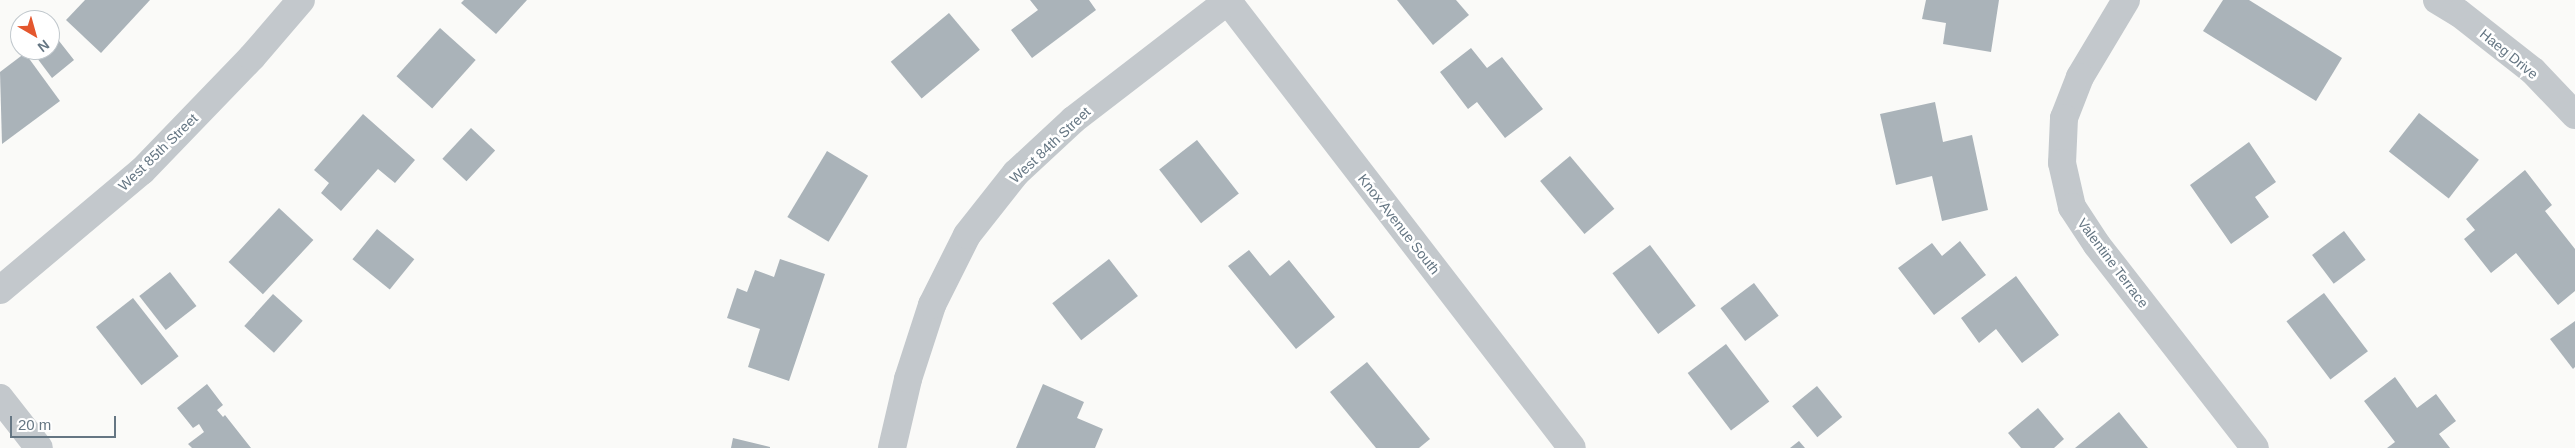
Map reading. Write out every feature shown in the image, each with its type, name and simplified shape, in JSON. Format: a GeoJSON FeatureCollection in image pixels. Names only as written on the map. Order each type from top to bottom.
{"type":"FeatureCollection","features":[{"type":"Feature","properties":{"kind":"street","name":"West 85th Street"},"geometry":{"type":"LineString","coordinates":[[0,290],[142,171],[252,56],[302,0]]}},
{"type":"Feature","properties":{"kind":"street","name":"West 84th Street"},"geometry":{"type":"LineString","coordinates":[[892,448],[908,379],[932,305],[967,235],[1016,173],[1073,120],[1228,0]]}},
{"type":"Feature","properties":{"kind":"street","name":"Knox Avenue South"},"geometry":{"type":"LineString","coordinates":[[1228,0],[1572,448]]}},
{"type":"Feature","properties":{"kind":"street","name":"Valentine Terrace"},"geometry":{"type":"LineString","coordinates":[[2126,0],[2080,77],[2064,118],[2062,163],[2072,207],[2097,245],[2255,448]]}},
{"type":"Feature","properties":{"kind":"street","name":"Haeg Drive"},"geometry":{"type":"LineString","coordinates":[[2437,0],[2459,13],[2533,71],[2575,114]]}},
{"type":"Feature","properties":{"kind":"street"},"geometry":{"type":"LineString","coordinates":[[0,398],[38,448]]}},
{"type":"Feature","properties":{"kind":"building"},"geometry":{"type":"Polygon","coordinates":[[[85,0],[150,0],[101,53],[66,20],[85,0]]]}},
{"type":"Feature","properties":{"kind":"building"},"geometry":{"type":"Polygon","coordinates":[[[464,0],[527,0],[496,34],[461,3],[464,0]]]}},
{"type":"Feature","properties":{"kind":"building"},"geometry":{"type":"Polygon","coordinates":[[[1030,0],[1089,0],[1096,10],[1032,58],[1011,30],[1038,10],[1030,0]]]}},
{"type":"Feature","properties":{"kind":"building"},"geometry":{"type":"Polygon","coordinates":[[[1397,0],[1456,0],[1469,15],[1433,45],[1397,0]]]}},
{"type":"Feature","properties":{"kind":"building"},"geometry":{"type":"Polygon","coordinates":[[[1926,0],[1999,0],[1991,52],[1943,44],[1946,23],[1922,19],[1926,0]]]}},
{"type":"Feature","properties":{"kind":"building"},"geometry":{"type":"Polygon","coordinates":[[[2223,0],[2249,0],[2342,58],[2316,101],[2203,31],[2223,0]]]}},
{"type":"Feature","properties":{"kind":"building"},"geometry":{"type":"Polygon","coordinates":[[[949,13],[980,50],[922,99],[891,62],[949,13]]]}},
{"type":"Feature","properties":{"kind":"building"},"geometry":{"type":"Polygon","coordinates":[[[440,28],[476,60],[432,108],[397,76],[440,28]]]}},
{"type":"Feature","properties":{"kind":"building"},"geometry":{"type":"Polygon","coordinates":[[[60,42],[74,60],[52,78],[38,60],[60,60],[60,42]]]}},
{"type":"Feature","properties":{"kind":"building"},"geometry":{"type":"Polygon","coordinates":[[[1471,48],[1487,68],[1502,57],[1543,109],[1505,138],[1477,102],[1468,109],[1440,72],[1471,48]]]}},
{"type":"Feature","properties":{"kind":"building"},"geometry":{"type":"Polygon","coordinates":[[[16,60],[30,60],[60,101],[2,144],[0,72],[16,60]]]}},
{"type":"Feature","properties":{"kind":"building"},"geometry":{"type":"Polygon","coordinates":[[[1935,102],[1943,142],[1972,135],[1988,210],[1942,221],[1932,176],[1896,185],[1880,114],[1935,102]]]}},
{"type":"Feature","properties":{"kind":"building"},"geometry":{"type":"Polygon","coordinates":[[[2419,113],[2479,160],[2449,198],[2389,152],[2419,113]]]}},
{"type":"Feature","properties":{"kind":"building"},"geometry":{"type":"Polygon","coordinates":[[[363,114],[415,160],[395,183],[378,169],[341,211],[321,193],[329,183],[314,170],[363,114]]]}},
{"type":"Feature","properties":{"kind":"building"},"geometry":{"type":"Polygon","coordinates":[[[471,128],[495,151],[466,181],[442,159],[471,128]]]}},
{"type":"Feature","properties":{"kind":"building"},"geometry":{"type":"Polygon","coordinates":[[[1197,140],[1239,194],[1201,223],[1159,170],[1197,140]]]}},
{"type":"Feature","properties":{"kind":"building"},"geometry":{"type":"Polygon","coordinates":[[[2249,142],[2276,182],[2255,197],[2269,217],[2231,244],[2190,185],[2249,142]]]}},
{"type":"Feature","properties":{"kind":"building"},"geometry":{"type":"Polygon","coordinates":[[[827,151],[868,176],[828,242],[787,217],[827,151]]]}},
{"type":"Feature","properties":{"kind":"building"},"geometry":{"type":"Polygon","coordinates":[[[1570,156],[1614,209],[1584,234],[1540,181],[1570,156]]]}},
{"type":"Feature","properties":{"kind":"building"},"geometry":{"type":"Polygon","coordinates":[[[2525,170],[2552,205],[2545,211],[2575,249],[2575,291],[2558,305],[2516,253],[2491,273],[2464,239],[2475,230],[2466,219],[2525,170]]]}},
{"type":"Feature","properties":{"kind":"building"},"geometry":{"type":"Polygon","coordinates":[[[279,208],[313,240],[263,294],[229,262],[279,208]]]}},
{"type":"Feature","properties":{"kind":"building"},"geometry":{"type":"Polygon","coordinates":[[[377,229],[414,259],[390,290],[352,259],[377,229]]]}},
{"type":"Feature","properties":{"kind":"building"},"geometry":{"type":"Polygon","coordinates":[[[2344,231],[2366,260],[2334,284],[2312,255],[2344,231]]]}},
{"type":"Feature","properties":{"kind":"building"},"geometry":{"type":"Polygon","coordinates":[[[1960,241],[1986,275],[1934,315],[1898,268],[1932,243],[1942,256],[1960,241]]]}},
{"type":"Feature","properties":{"kind":"building"},"geometry":{"type":"Polygon","coordinates":[[[1650,245],[1696,306],[1658,334],[1612,273],[1650,245]]]}},
{"type":"Feature","properties":{"kind":"building"},"geometry":{"type":"Polygon","coordinates":[[[1249,250],[1270,276],[1289,260],[1335,317],[1296,349],[1228,266],[1249,250]]]}},
{"type":"Feature","properties":{"kind":"building"},"geometry":{"type":"Polygon","coordinates":[[[780,259],[825,274],[789,381],[748,367],[760,329],[727,318],[737,288],[747,292],[755,270],[774,277],[780,259]]]}},
{"type":"Feature","properties":{"kind":"building"},"geometry":{"type":"Polygon","coordinates":[[[1109,259],[1138,296],[1081,340],[1052,303],[1109,259]]]}},
{"type":"Feature","properties":{"kind":"building"},"geometry":{"type":"Polygon","coordinates":[[[170,272],[196,306],[166,330],[139,296],[170,272]]]}},
{"type":"Feature","properties":{"kind":"building"},"geometry":{"type":"Polygon","coordinates":[[[2016,276],[2059,335],[2022,363],[1996,329],[1979,343],[1961,318],[2016,276]]]}},
{"type":"Feature","properties":{"kind":"building"},"geometry":{"type":"Polygon","coordinates":[[[1754,283],[1779,316],[1745,341],[1720,308],[1754,283]]]}},
{"type":"Feature","properties":{"kind":"building"},"geometry":{"type":"Polygon","coordinates":[[[2324,293],[2368,351],[2330,380],[2286,321],[2324,293]]]}},
{"type":"Feature","properties":{"kind":"building"},"geometry":{"type":"Polygon","coordinates":[[[273,294],[303,321],[274,353],[244,326],[273,294]]]}},
{"type":"Feature","properties":{"kind":"building"},"geometry":{"type":"Polygon","coordinates":[[[133,298],[179,356],[142,385],[96,327],[133,298]]]}},
{"type":"Feature","properties":{"kind":"building"},"geometry":{"type":"Polygon","coordinates":[[[2575,321],[2575,367],[2573,369],[2550,339],[2575,321]]]}},
{"type":"Feature","properties":{"kind":"building"},"geometry":{"type":"Polygon","coordinates":[[[1726,344],[1769,402],[1731,430],[1688,373],[1726,344]]]}},
{"type":"Feature","properties":{"kind":"building"},"geometry":{"type":"Polygon","coordinates":[[[1367,362],[1430,439],[1419,448],[1376,448],[1330,392],[1367,362]]]}},
{"type":"Feature","properties":{"kind":"building"},"geometry":{"type":"Polygon","coordinates":[[[2395,377],[2417,408],[2436,394],[2456,421],[2439,434],[2450,448],[2387,448],[2395,442],[2364,401],[2395,377]]]}},
{"type":"Feature","properties":{"kind":"building"},"geometry":{"type":"Polygon","coordinates":[[[207,384],[223,405],[217,410],[223,417],[225,415],[251,448],[192,448],[188,444],[204,432],[199,424],[193,428],[177,408],[207,384]]]}},
{"type":"Feature","properties":{"kind":"building"},"geometry":{"type":"Polygon","coordinates":[[[1043,384],[1084,402],[1077,418],[1103,429],[1095,448],[1016,448],[1043,384]]]}},
{"type":"Feature","properties":{"kind":"building"},"geometry":{"type":"Polygon","coordinates":[[[1817,386],[1842,417],[1817,437],[1792,406],[1817,386]]]}},
{"type":"Feature","properties":{"kind":"building"},"geometry":{"type":"Polygon","coordinates":[[[2038,408],[2064,439],[2054,448],[2021,448],[2008,433],[2038,408]]]}},
{"type":"Feature","properties":{"kind":"building"},"geometry":{"type":"Polygon","coordinates":[[[2119,412],[2148,448],[2075,448],[2119,412]]]}},
{"type":"Feature","properties":{"kind":"building"},"geometry":{"type":"Polygon","coordinates":[[[733,438],[770,447],[770,448],[731,448],[733,438]]]}},
{"type":"Feature","properties":{"kind":"building"},"geometry":{"type":"Polygon","coordinates":[[[1799,441],[1805,448],[1790,448],[1799,441]]]}}]}
